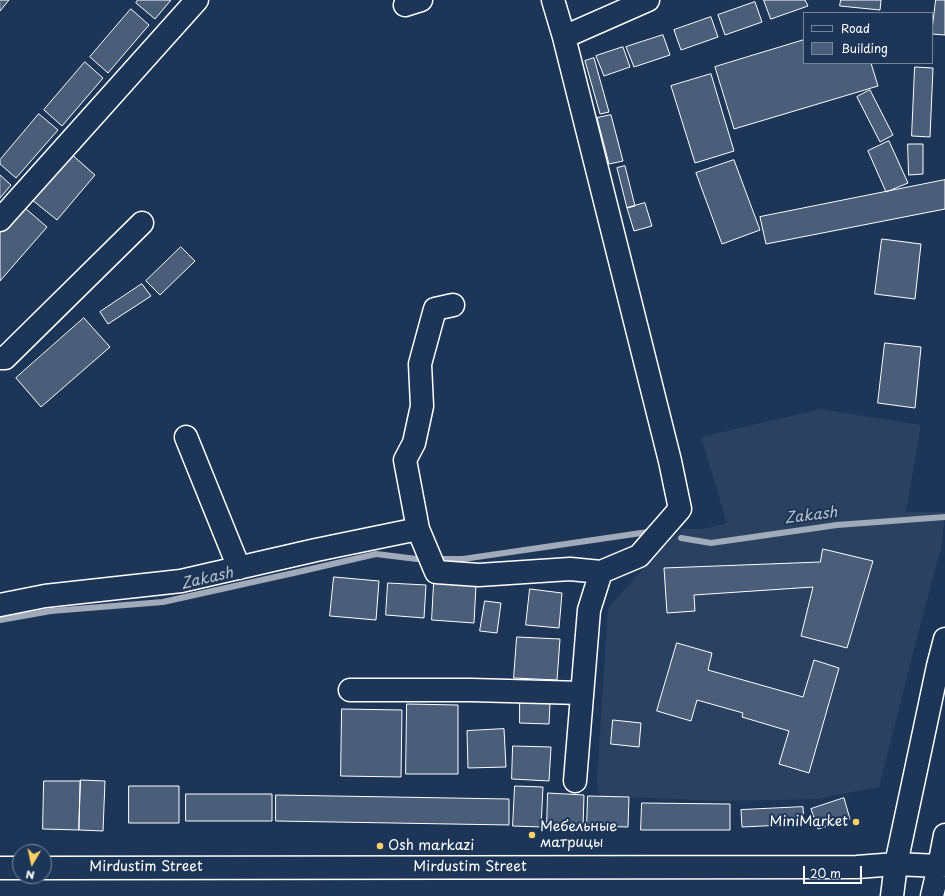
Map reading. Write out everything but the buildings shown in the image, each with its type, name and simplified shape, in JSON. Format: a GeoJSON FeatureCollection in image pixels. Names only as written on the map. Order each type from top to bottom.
{"type":"FeatureCollection","features":[{"type":"Feature","properties":{"kind":"main road"},"geometry":{"type":"LineString","coordinates":[[0,220],[197,0]]}},
{"type":"Feature","properties":{"kind":"main road"},"geometry":{"type":"LineString","coordinates":[[453,305],[435,309],[420,364],[422,406],[414,443],[405,460],[418,530],[436,572],[479,574],[570,570],[601,572],[639,556],[680,509],[670,461],[564,37],[553,0]]}},
{"type":"Feature","properties":{"kind":"main road"},"geometry":{"type":"LineString","coordinates":[[564,37],[648,0]]}},
{"type":"Feature","properties":{"kind":"main road"},"geometry":{"type":"LineString","coordinates":[[0,358],[5,358],[142,223]]}},
{"type":"Feature","properties":{"kind":"main road"},"geometry":{"type":"LineString","coordinates":[[186,437],[239,568]]}},
{"type":"Feature","properties":{"kind":"main road"},"geometry":{"type":"LineString","coordinates":[[0,605],[44,596],[181,581],[316,550],[418,530]]}},
{"type":"Feature","properties":{"kind":"main road"},"geometry":{"type":"LineString","coordinates":[[575,781],[589,610],[601,572]]}},
{"type":"Feature","properties":{"kind":"main road"},"geometry":{"type":"LineString","coordinates":[[892,896],[896,864],[945,639]]}},
{"type":"Feature","properties":{"kind":"main road"},"geometry":{"type":"LineString","coordinates":[[350,690],[471,690],[582,693]]}},
{"type":"Feature","properties":{"kind":"main road"},"geometry":{"type":"LineString","coordinates":[[932,896],[942,865],[945,835]]}},
{"type":"Feature","properties":{"kind":"main road","name":"Mirdustim Street"},"geometry":{"type":"LineString","coordinates":[[52,868],[857,867],[896,864],[942,865]]}},
{"type":"Feature","properties":{"kind":"main road"},"geometry":{"type":"LineString","coordinates":[[0,868],[12,868]]}},
{"type":"Feature","properties":{"kind":"shaded area"},"geometry":{"type":"Polygon","coordinates":[[[820,409],[921,425],[906,512],[945,512],[942,545],[879,787],[817,799],[723,801],[599,796],[597,781],[608,608],[647,564],[682,529],[702,529],[727,523],[701,437],[820,409]]]}},
{"type":"Feature","properties":{"kind":"waterway","name":"Zakash"},"geometry":{"type":"LineString","coordinates":[[681,538],[711,543],[837,525],[945,517]]}},
{"type":"Feature","properties":{"kind":"waterway","name":"Zakash"},"geometry":{"type":"LineString","coordinates":[[438,559],[463,559],[648,532]]}},
{"type":"Feature","properties":{"kind":"waterway","name":"Zakash"},"geometry":{"type":"LineString","coordinates":[[0,620],[51,611],[163,602],[376,554],[417,559]]}},
{"type":"Feature","properties":{"kind":"place","name":"MiniMarket"},"geometry":{"type":"Point","coordinates":[856,822]}},
{"type":"Feature","properties":{"kind":"place","name":"Мебельные матрицы"},"geometry":{"type":"Point","coordinates":[532,835]}},
{"type":"Feature","properties":{"kind":"place","name":"Osh markazi"},"geometry":{"type":"Point","coordinates":[380,846]}}]}
